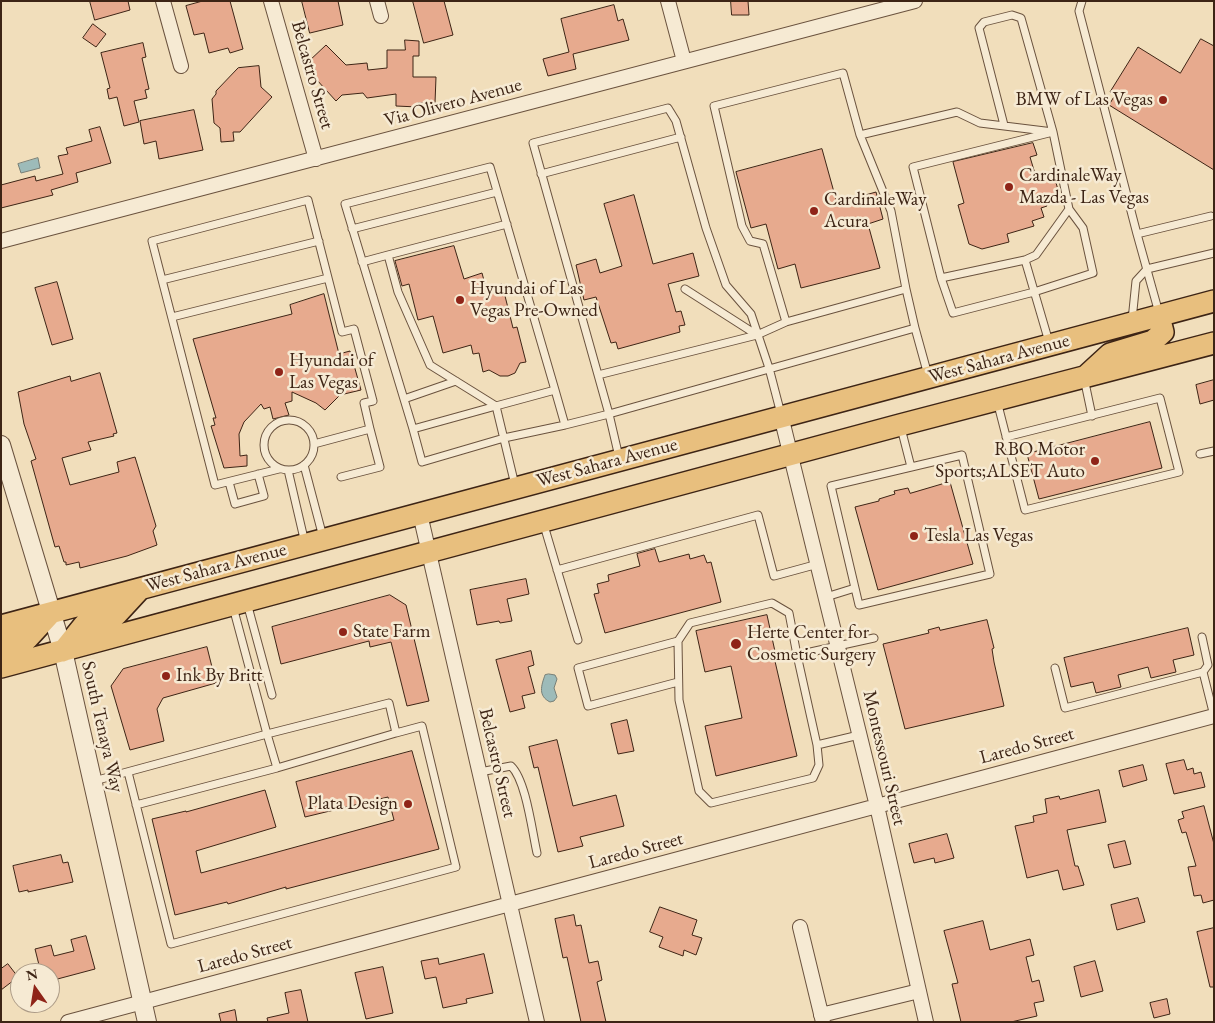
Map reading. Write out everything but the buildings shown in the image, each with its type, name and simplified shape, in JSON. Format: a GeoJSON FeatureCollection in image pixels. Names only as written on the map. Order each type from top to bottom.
{"type":"FeatureCollection","features":[{"type":"Feature","properties":{"kind":"main road","name":"West Sahara Avenue"},"geometry":{"type":"LineString","coordinates":[[1,626],[781,416],[1214,302]]}},
{"type":"Feature","properties":{"kind":"main road"},"geometry":{"type":"LineString","coordinates":[[1084,378],[1110,354],[1154,341],[1162,332],[1159,316]]}},
{"type":"Feature","properties":{"kind":"main road","name":"West Sahara Avenue"},"geometry":{"type":"LineString","coordinates":[[1,667],[900,425],[1214,343]]}},
{"type":"Feature","properties":{"kind":"main road"},"geometry":{"type":"LineString","coordinates":[[63,651],[84,624],[116,615],[140,589]]}},
{"type":"Feature","properties":{"kind":"main road"},"geometry":{"type":"LineString","coordinates":[[1,647],[27,639],[51,613]]}},
{"type":"Feature","properties":{"kind":"street"},"geometry":{"type":"LineString","coordinates":[[163,1],[181,66]]}},
{"type":"Feature","properties":{"kind":"street","name":"Belcastro Street"},"geometry":{"type":"LineString","coordinates":[[271,1],[316,159]]}},
{"type":"Feature","properties":{"kind":"street"},"geometry":{"type":"LineString","coordinates":[[377,1],[382,16]]}},
{"type":"Feature","properties":{"kind":"street"},"geometry":{"type":"LineString","coordinates":[[668,1],[684,62]]}},
{"type":"Feature","properties":{"kind":"street","name":"Via Olivero Avenue"},"geometry":{"type":"LineString","coordinates":[[1,242],[915,1]]}},
{"type":"Feature","properties":{"kind":"street","name":"Montessouri Street"},"geometry":{"type":"LineString","coordinates":[[781,416],[877,806],[926,1022]]}},
{"type":"Feature","properties":{"kind":"street","name":"South Tenaya Way"},"geometry":{"type":"LineString","coordinates":[[1,445],[63,651],[94,781],[147,1022]]}},
{"type":"Feature","properties":{"kind":"street","name":"Belcastro Street"},"geometry":{"type":"LineString","coordinates":[[420,514],[537,1022]]}},
{"type":"Feature","properties":{"kind":"street","name":"Laredo Street"},"geometry":{"type":"LineString","coordinates":[[68,1022],[1214,716]]}},
{"type":"Feature","properties":{"kind":"street"},"geometry":{"type":"LineString","coordinates":[[800,927],[822,1018],[919,991]]}},
{"type":"Feature","properties":{"kind":"lane"},"geometry":{"type":"LineString","coordinates":[[1082,1],[1079,12],[1159,316]]}},
{"type":"Feature","properties":{"kind":"lane"},"geometry":{"type":"LineString","coordinates":[[1004,125],[979,28],[984,22],[1012,15],[1021,18],[1054,132],[1069,209],[1083,228],[1093,273],[1034,292],[952,314],[913,167],[1054,132]]}},
{"type":"Feature","properties":{"kind":"lane"},"geometry":{"type":"LineString","coordinates":[[786,322],[763,244],[750,241],[742,226],[714,106],[843,73],[860,135],[891,211],[906,289],[928,377]]}},
{"type":"Feature","properties":{"kind":"lane"},"geometry":{"type":"LineString","coordinates":[[620,460],[609,414],[533,143],[668,108],[676,121],[706,228],[726,285],[751,314],[769,368],[781,416]]}},
{"type":"Feature","properties":{"kind":"lane"},"geometry":{"type":"LineString","coordinates":[[860,135],[957,112],[980,123],[1054,132]]}},
{"type":"Feature","properties":{"kind":"lane"},"geometry":{"type":"LineString","coordinates":[[541,174],[681,137]]}},
{"type":"Feature","properties":{"kind":"lane"},"geometry":{"type":"LineString","coordinates":[[565,425],[490,167],[344,204],[414,429],[422,462],[504,438],[565,425],[609,414],[915,328]]}},
{"type":"Feature","properties":{"kind":"lane"},"geometry":{"type":"LineString","coordinates":[[352,229],[497,192]]}},
{"type":"Feature","properties":{"kind":"lane"},"geometry":{"type":"LineString","coordinates":[[280,469],[267,458],[264,450],[266,434],[278,422],[294,420],[302,423],[308,428],[314,444],[310,460],[304,465],[296,469],[280,469],[215,485],[152,241],[308,200],[342,332],[354,329],[373,401],[364,404],[380,467],[341,478]]}},
{"type":"Feature","properties":{"kind":"lane"},"geometry":{"type":"LineString","coordinates":[[941,278],[1025,260],[1036,255],[1069,209]]}},
{"type":"Feature","properties":{"kind":"lane"},"geometry":{"type":"LineString","coordinates":[[1137,234],[1212,216]]}},
{"type":"Feature","properties":{"kind":"lane"},"geometry":{"type":"LineString","coordinates":[[362,262],[507,224]]}},
{"type":"Feature","properties":{"kind":"lane"},"geometry":{"type":"LineString","coordinates":[[162,280],[319,241]]}},
{"type":"Feature","properties":{"kind":"lane"},"geometry":{"type":"LineString","coordinates":[[1132,324],[1136,281],[1147,269],[1214,253]]}},
{"type":"Feature","properties":{"kind":"lane"},"geometry":{"type":"LineString","coordinates":[[388,255],[398,292],[430,365],[496,406],[516,488]]}},
{"type":"Feature","properties":{"kind":"lane"},"geometry":{"type":"LineString","coordinates":[[1025,260],[1050,346]]}},
{"type":"Feature","properties":{"kind":"lane"},"geometry":{"type":"LineString","coordinates":[[172,317],[328,278]]}},
{"type":"Feature","properties":{"kind":"lane"},"geometry":{"type":"LineString","coordinates":[[685,289],[757,335]]}},
{"type":"Feature","properties":{"kind":"lane"},"geometry":{"type":"LineString","coordinates":[[598,376],[757,335],[786,322],[906,289]]}},
{"type":"Feature","properties":{"kind":"lane"},"geometry":{"type":"LineString","coordinates":[[1084,378],[1092,416]]}},
{"type":"Feature","properties":{"kind":"lane"},"geometry":{"type":"LineString","coordinates":[[404,399],[456,380]]}},
{"type":"Feature","properties":{"kind":"lane"},"geometry":{"type":"LineString","coordinates":[[414,429],[555,390]]}},
{"type":"Feature","properties":{"kind":"lane"},"geometry":{"type":"LineString","coordinates":[[997,401],[1006,437],[1025,510],[1179,472],[1160,398],[1006,437]]}},
{"type":"Feature","properties":{"kind":"lane"},"geometry":{"type":"LineString","coordinates":[[900,425],[911,467]]}},
{"type":"Feature","properties":{"kind":"lane"},"geometry":{"type":"LineString","coordinates":[[314,444],[370,429]]}},
{"type":"Feature","properties":{"kind":"lane"},"geometry":{"type":"LineString","coordinates":[[1200,454],[1214,451]]}},
{"type":"Feature","properties":{"kind":"lane"},"geometry":{"type":"LineString","coordinates":[[962,455],[990,574],[859,605],[855,588],[831,486],[962,455]]}},
{"type":"Feature","properties":{"kind":"lane"},"geometry":{"type":"LineString","coordinates":[[304,465],[314,542]]}},
{"type":"Feature","properties":{"kind":"lane"},"geometry":{"type":"LineString","coordinates":[[288,470],[314,542]]}},
{"type":"Feature","properties":{"kind":"lane"},"geometry":{"type":"LineString","coordinates":[[229,482],[235,504],[264,496],[258,474]]}},
{"type":"Feature","properties":{"kind":"lane"},"geometry":{"type":"LineString","coordinates":[[557,570],[758,515],[774,576],[818,564]]}},
{"type":"Feature","properties":{"kind":"lane"},"geometry":{"type":"LineString","coordinates":[[543,522],[578,640]]}},
{"type":"Feature","properties":{"kind":"lane"},"geometry":{"type":"LineString","coordinates":[[826,597],[855,588]]}},
{"type":"Feature","properties":{"kind":"lane"},"geometry":{"type":"LineString","coordinates":[[240,603],[272,695]]}},
{"type":"Feature","properties":{"kind":"lane"},"geometry":{"type":"LineString","coordinates":[[240,603],[258,698],[276,768]]}},
{"type":"Feature","properties":{"kind":"lane"},"geometry":{"type":"LineString","coordinates":[[772,603],[789,613],[817,745],[819,765],[813,778],[711,803],[699,791],[679,700],[678,642],[690,623],[772,603]]}},
{"type":"Feature","properties":{"kind":"lane"},"geometry":{"type":"LineString","coordinates":[[797,655],[874,638]]}},
{"type":"Feature","properties":{"kind":"lane"},"geometry":{"type":"LineString","coordinates":[[1202,638],[1208,665],[1204,672],[1214,716]]}},
{"type":"Feature","properties":{"kind":"lane"},"geometry":{"type":"LineString","coordinates":[[678,642],[578,668],[588,706],[678,682]]}},
{"type":"Feature","properties":{"kind":"lane"},"geometry":{"type":"LineString","coordinates":[[1055,668],[1065,708],[1204,672]]}},
{"type":"Feature","properties":{"kind":"lane"},"geometry":{"type":"LineString","coordinates":[[94,781],[389,703],[396,733]]}},
{"type":"Feature","properties":{"kind":"lane"},"geometry":{"type":"LineString","coordinates":[[128,772],[136,805],[171,944],[456,867],[422,726],[276,768],[136,805]]}},
{"type":"Feature","properties":{"kind":"lane"},"geometry":{"type":"LineString","coordinates":[[817,745],[859,735]]}},
{"type":"Feature","properties":{"kind":"lane"},"geometry":{"type":"LineString","coordinates":[[480,772],[511,766],[516,770],[522,787],[537,853]]}},
{"type":"Feature","properties":{"kind":"water"},"geometry":{"type":"Polygon","coordinates":[[[38,158],[40,168],[21,173],[18,164],[38,158]]]}},
{"type":"Feature","properties":{"kind":"water"},"geometry":{"type":"Polygon","coordinates":[[[545,675],[555,675],[557,679],[554,688],[557,697],[554,701],[550,702],[542,694],[542,683],[545,675]]]}},
{"type":"Feature","properties":{"kind":"place","name":"BMW of Las Vegas"},"geometry":{"type":"Point","coordinates":[1163,100]}},
{"type":"Feature","properties":{"kind":"place","name":"CardinaleWay Mazda - Las Vegas"},"geometry":{"type":"Point","coordinates":[1009,187]}},
{"type":"Feature","properties":{"kind":"place","name":"CardinaleWay Acura"},"geometry":{"type":"Point","coordinates":[814,211]}},
{"type":"Feature","properties":{"kind":"place","name":"Hyundai of Las Vegas Pre-Owned"},"geometry":{"type":"Point","coordinates":[460,300]}},
{"type":"Feature","properties":{"kind":"place","name":"Hyundai of Las Vegas"},"geometry":{"type":"Point","coordinates":[279,372]}},
{"type":"Feature","properties":{"kind":"place","name":"RBO Motor Sports;ALSET Auto"},"geometry":{"type":"Point","coordinates":[1095,461]}},
{"type":"Feature","properties":{"kind":"place","name":"Tesla Las Vegas"},"geometry":{"type":"Point","coordinates":[914,536]}},
{"type":"Feature","properties":{"kind":"place","name":"State Farm"},"geometry":{"type":"Point","coordinates":[343,632]}},
{"type":"Feature","properties":{"kind":"place","name":"Herte Center for Cosmetic Surgery"},"geometry":{"type":"Point","coordinates":[736,644]}},
{"type":"Feature","properties":{"kind":"place","name":"Ink By Britt"},"geometry":{"type":"Point","coordinates":[166,676]}},
{"type":"Feature","properties":{"kind":"place","name":"Plata Design"},"geometry":{"type":"Point","coordinates":[408,804]}}]}
